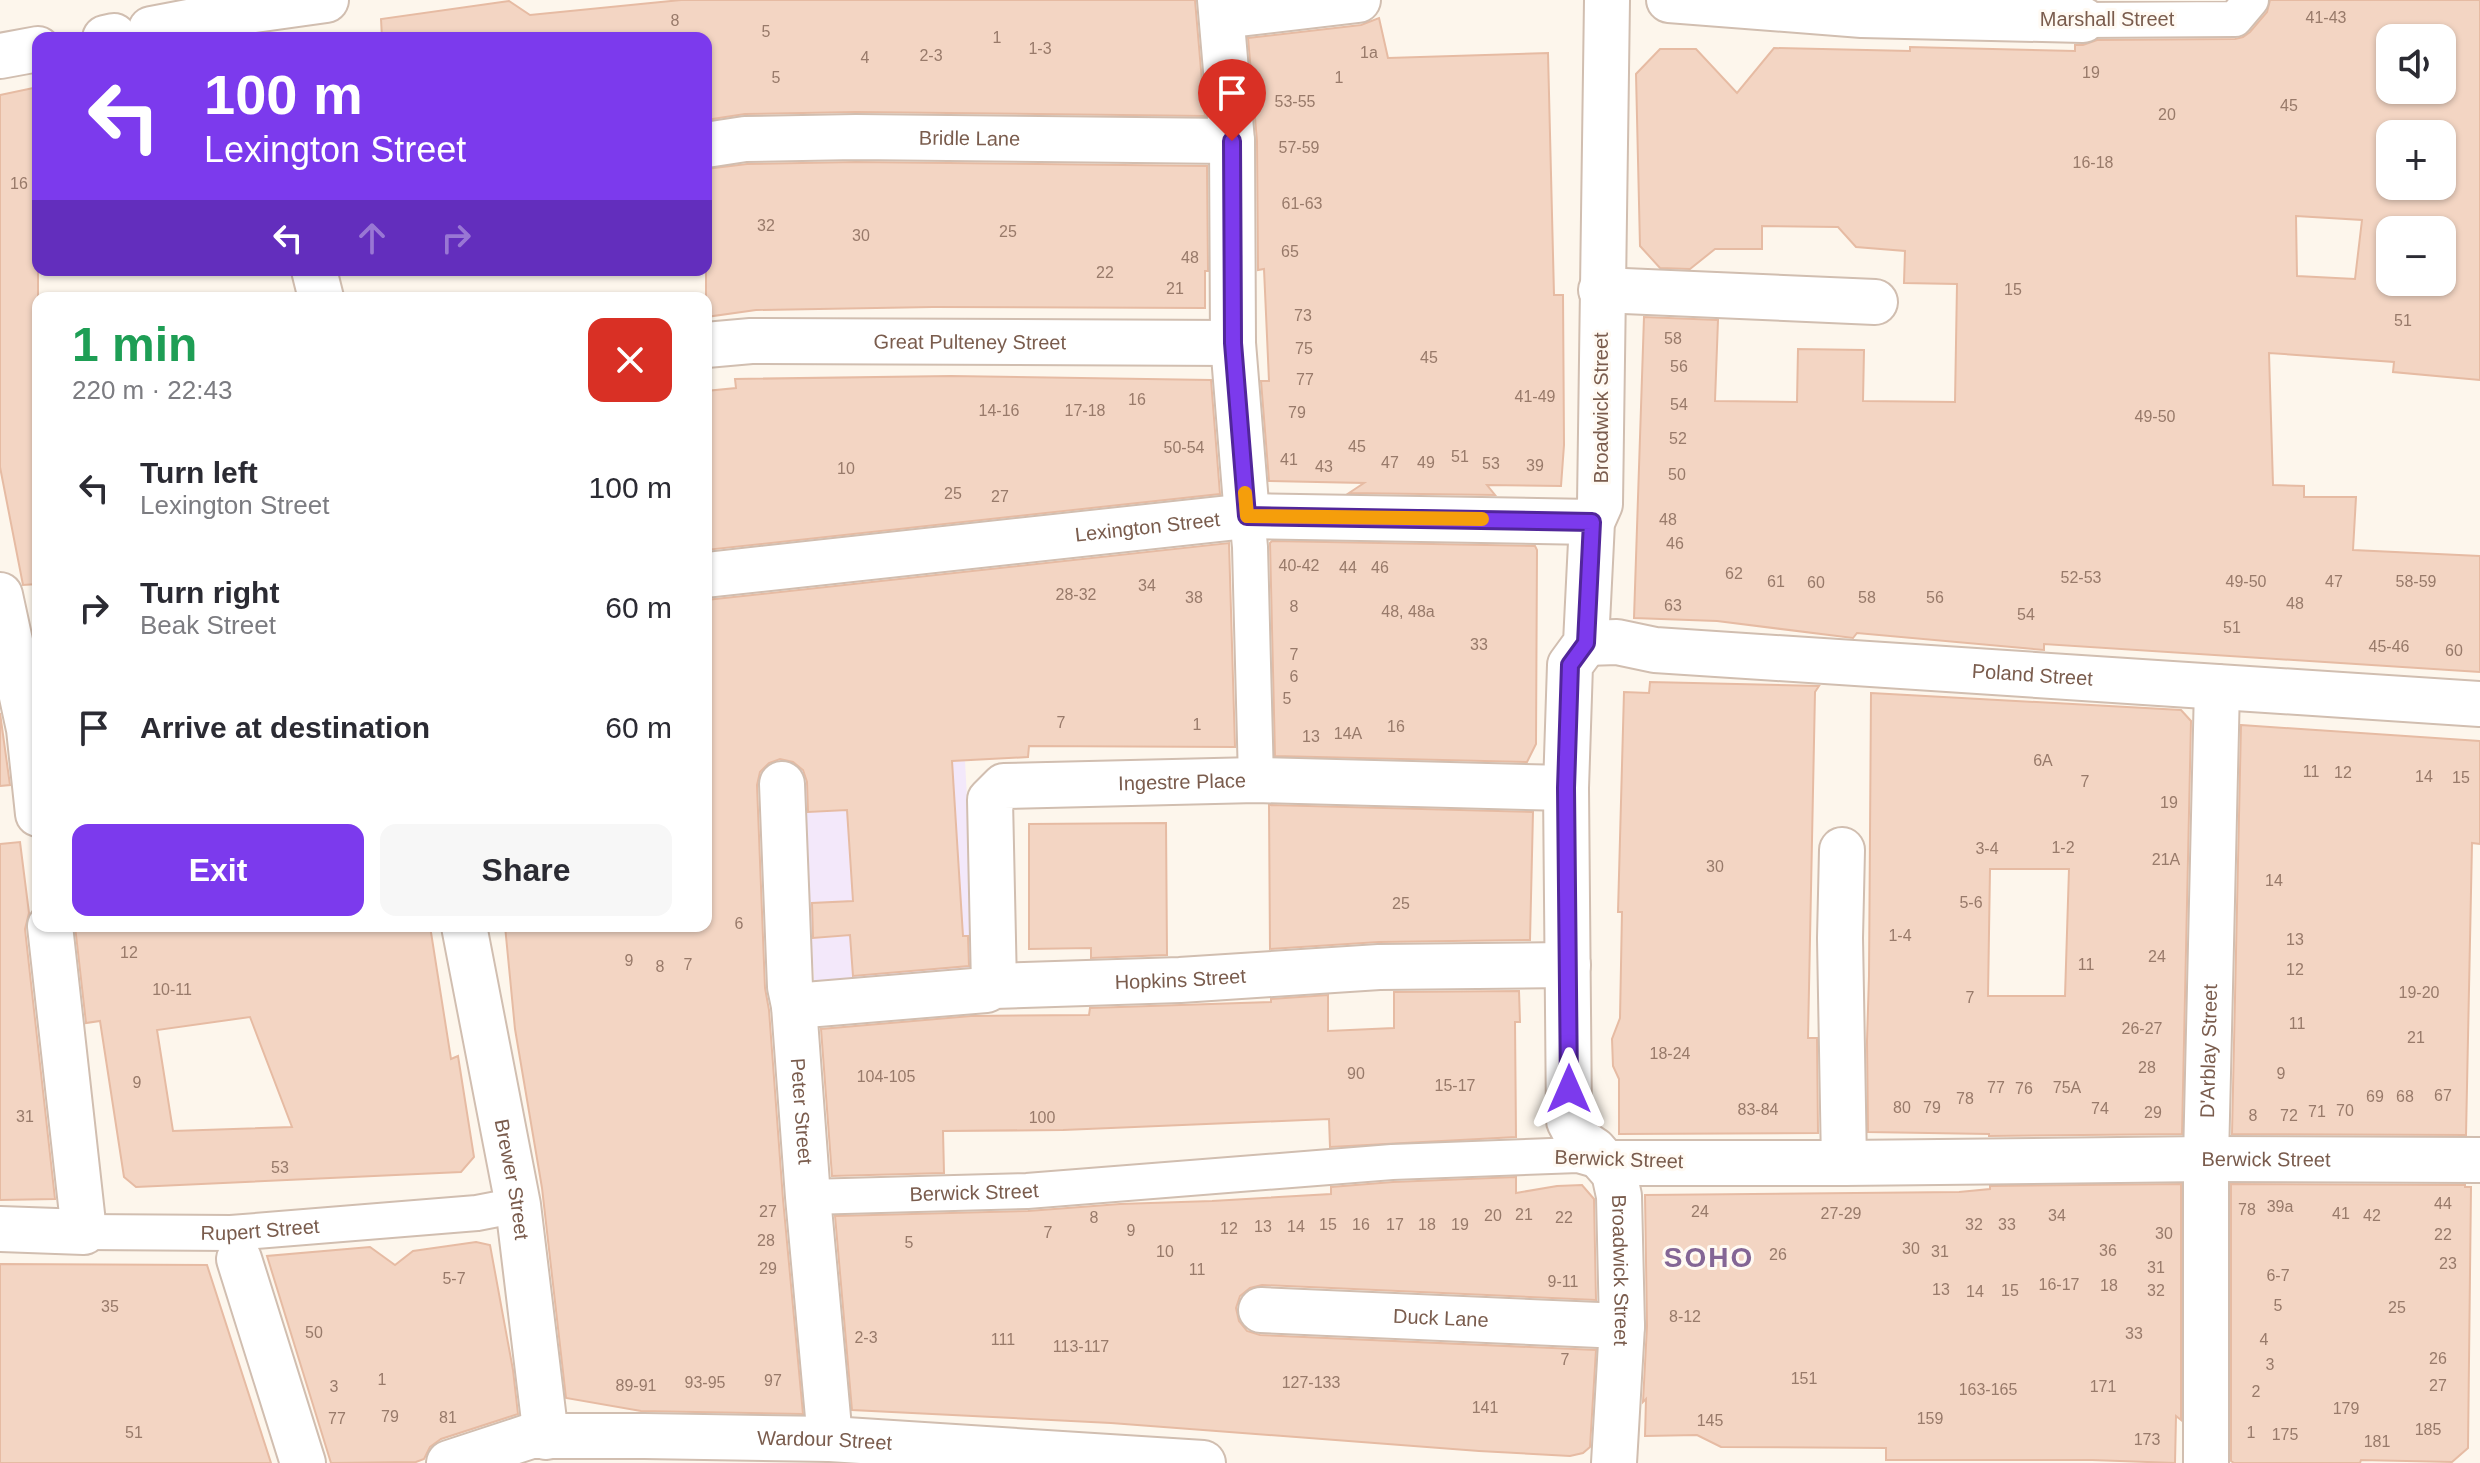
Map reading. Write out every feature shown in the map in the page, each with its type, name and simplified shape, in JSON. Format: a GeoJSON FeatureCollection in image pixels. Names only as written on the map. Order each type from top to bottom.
{"type":"FeatureCollection","features":[{"type":"Feature","properties":{"kind":"street"},"geometry":{"type":"LineString","coordinates":[[143,32],[326,0]]}},
{"type":"Feature","properties":{"kind":"street"},"geometry":{"type":"LineString","coordinates":[[1256,780],[1250,547],[1233,343],[1232,141],[1221,8],[1358,0]]}},
{"type":"Feature","properties":{"kind":"street","name":"Broadwick Street"},"geometry":{"type":"LineString","coordinates":[[1607,0],[1600,504],[1592,522],[1586,643],[1570,665],[1566,788],[1569,1121],[1579,1140],[1594,1150],[1614,1173],[1619,1196],[1622,1326],[1614,1463]]}},
{"type":"Feature","properties":{"kind":"street","name":"Marshall Street"},"geometry":{"type":"LineString","coordinates":[[1669,0],[2083,20],[2235,19],[2251,2]]}},
{"type":"Feature","properties":{"kind":"street"},"geometry":{"type":"LineString","coordinates":[[0,56],[32,50]]}},
{"type":"Feature","properties":{"kind":"street","name":"Bridle Lane"},"geometry":{"type":"LineString","coordinates":[[712,144],[745,139],[856,137],[1232,141]]}},
{"type":"Feature","properties":{"kind":"street"},"geometry":{"type":"LineString","coordinates":[[1601,290],[1875,302]]}},
{"type":"Feature","properties":{"kind":"street","name":"Great Pulteney Street"},"geometry":{"type":"LineString","coordinates":[[712,344],[751,341],[1233,343]]}},
{"type":"Feature","properties":{"kind":"street","name":"Lexington Street"},"geometry":{"type":"LineString","coordinates":[[712,574],[1247,516],[1592,522]]}},
{"type":"Feature","properties":{"kind":"street"},"geometry":{"type":"LineString","coordinates":[[0,595],[32,782]]}},
{"type":"Feature","properties":{"kind":"street","name":"Poland Street"},"geometry":{"type":"LineString","coordinates":[[1586,643],[1617,642],[1655,650],[2480,704]]}},
{"type":"Feature","properties":{"kind":"street","name":"D'Arblay Street"},"geometry":{"type":"LineString","coordinates":[[2206,1463],[2206,1159],[2217,687]]}},
{"type":"Feature","properties":{"kind":"street","name":"Ingestre Place"},"geometry":{"type":"LineString","coordinates":[[994,986],[990,800],[1004,786],[1256,780],[1566,788]]}},
{"type":"Feature","properties":{"kind":"street","name":"Peter Street"},"geometry":{"type":"LineString","coordinates":[[782,784],[789,975],[808,1197],[837,1447]]}},
{"type":"Feature","properties":{"kind":"street"},"geometry":{"type":"LineString","coordinates":[[1842,850],[1840,938],[1844,1163]]}},
{"type":"Feature","properties":{"kind":"street"},"geometry":{"type":"LineString","coordinates":[[51,932],[84,1232]]}},
{"type":"Feature","properties":{"kind":"street","name":"Brewer Street"},"geometry":{"type":"LineString","coordinates":[[465,932],[518,1205],[546,1437]]}},
{"type":"Feature","properties":{"kind":"street","name":"Hopkins Street"},"geometry":{"type":"LineString","coordinates":[[794,1006],[986,990],[994,986],[1189,979],[1379,967],[1568,965]]}},
{"type":"Feature","properties":{"kind":"street","name":"Berwick Street"},"geometry":{"type":"LineString","coordinates":[[808,1197],[1027,1191],[1392,1162],[1578,1155],[1606,1163],[2480,1160]]}},
{"type":"Feature","properties":{"kind":"street","name":"Rupert Street"},"geometry":{"type":"LineString","coordinates":[[0,1229],[84,1232],[235,1246],[518,1205]]}},
{"type":"Feature","properties":{"kind":"street"},"geometry":{"type":"LineString","coordinates":[[235,1246],[303,1463]]}},
{"type":"Feature","properties":{"kind":"street","name":"Duck Lane"},"geometry":{"type":"LineString","coordinates":[[1261,1310],[1622,1326]]}},
{"type":"Feature","properties":{"kind":"street","name":"Wardour Street"},"geometry":{"type":"LineString","coordinates":[[449,1463],[531,1436],[1203,1463]]}},
{"type":"Feature","properties":{"kind":"shaded area"},"geometry":{"type":"Polygon","coordinates":[[[965,761],[977,980],[815,994],[801,770],[965,761]]]}},
{"type":"Feature","properties":{"kind":"building"},"geometry":{"type":"Polygon","coordinates":[[[681,0],[1195,0],[1205,116],[856,112],[745,114],[712,119],[712,32],[382,32],[381,19],[509,1],[530,15],[681,0]]]}},
{"type":"Feature","properties":{"kind":"building"},"geometry":{"type":"Polygon","coordinates":[[[2270,0],[2480,0],[2480,380],[2393,372],[2394,362],[2269,353],[2273,485],[2304,486],[2304,497],[2356,497],[2353,550],[2480,556],[2480,672],[2044,644],[2044,650],[1857,633],[1853,638],[1717,621],[1634,618],[1644,317],[1718,320],[1715,401],[1797,402],[1798,349],[1864,350],[1863,401],[1955,402],[1957,284],[1904,283],[1905,251],[1856,247],[1838,227],[1762,226],[1762,249],[1715,249],[1690,269],[1660,268],[1640,246],[1636,74],[1660,49],[1696,49],[1737,93],[1774,48],[2075,51],[2075,45],[2097,40],[2235,39],[2250,32],[2267,12],[2270,0]],[[2296,216],[2297,276],[2355,279],[2362,220],[2296,216]]]}},
{"type":"Feature","properties":{"kind":"building"},"geometry":{"type":"Polygon","coordinates":[[[1379,18],[1388,58],[1548,53],[1554,295],[1563,295],[1564,445],[1561,486],[1487,485],[1495,495],[1349,493],[1364,483],[1269,481],[1261,381],[1269,381],[1264,269],[1258,270],[1257,141],[1248,38],[1361,25],[1379,18]]]}},
{"type":"Feature","properties":{"kind":"building"},"geometry":{"type":"Polygon","coordinates":[[[32,88],[32,276],[38,276],[38,292],[32,292],[32,584],[23,585],[0,467],[0,95],[32,88]]]}},
{"type":"Feature","properties":{"kind":"building"},"geometry":{"type":"Polygon","coordinates":[[[856,162],[1207,166],[1208,271],[1205,271],[1205,308],[933,307],[756,310],[712,316],[712,292],[706,292],[706,276],[712,276],[712,168],[747,164],[856,162]]]}},
{"type":"Feature","properties":{"kind":"building"},"geometry":{"type":"Polygon","coordinates":[[[951,376],[1211,380],[1220,494],[712,549],[712,390],[736,388],[735,379],[951,376]]]}},
{"type":"Feature","properties":{"kind":"building"},"geometry":{"type":"Polygon","coordinates":[[[1272,541],[1535,546],[1536,744],[1527,762],[1275,756],[1272,541]]]}},
{"type":"Feature","properties":{"kind":"building"},"geometry":{"type":"Polygon","coordinates":[[[1229,543],[1235,747],[1029,746],[1028,757],[952,761],[963,936],[968,936],[969,966],[853,976],[850,935],[813,938],[812,903],[853,901],[847,810],[808,812],[807,782],[803,770],[793,762],[780,759],[769,763],[760,772],[757,785],[765,988],[803,1414],[641,1411],[566,1398],[542,1188],[515,1029],[506,932],[712,932],[712,599],[1229,543]]]}},
{"type":"Feature","properties":{"kind":"building"},"geometry":{"type":"Polygon","coordinates":[[[1650,682],[1819,686],[1815,692],[1808,1038],[1817,1038],[1818,1133],[1619,1134],[1619,1079],[1613,1066],[1612,1039],[1620,1018],[1622,912],[1618,912],[1624,692],[1649,693],[1650,682]]]}},
{"type":"Feature","properties":{"kind":"building"},"geometry":{"type":"Polygon","coordinates":[[[1871,693],[2181,710],[2191,721],[2182,1134],[1989,1136],[1868,1132],[1871,693]],[[1990,869],[1988,996],[2065,996],[2069,869],[1990,869]]]}},
{"type":"Feature","properties":{"kind":"building"},"geometry":{"type":"Polygon","coordinates":[[[0,713],[10,785],[0,786],[0,713]]]}},
{"type":"Feature","properties":{"kind":"building"},"geometry":{"type":"Polygon","coordinates":[[[2241,725],[2480,741],[2480,844],[2472,843],[2466,1135],[2232,1134],[2241,725]]]}},
{"type":"Feature","properties":{"kind":"building"},"geometry":{"type":"Polygon","coordinates":[[[1269,805],[1533,812],[1530,940],[1379,942],[1270,949],[1269,805]]]}},
{"type":"Feature","properties":{"kind":"building"},"geometry":{"type":"Polygon","coordinates":[[[1166,823],[1167,955],[1091,958],[1091,948],[1029,949],[1029,824],[1166,823]]]}},
{"type":"Feature","properties":{"kind":"building"},"geometry":{"type":"Polygon","coordinates":[[[20,842],[29,913],[25,929],[55,1199],[0,1200],[0,844],[20,842]]]}},
{"type":"Feature","properties":{"kind":"building"},"geometry":{"type":"Polygon","coordinates":[[[76,932],[431,932],[451,1059],[458,1056],[474,1157],[461,1172],[136,1187],[124,1177],[100,1021],[86,1023],[76,932]],[[250,1017],[157,1030],[173,1131],[292,1127],[250,1017]]]}},
{"type":"Feature","properties":{"kind":"building"},"geometry":{"type":"Polygon","coordinates":[[[1519,991],[1520,1022],[1515,1022],[1516,1137],[1330,1147],[1329,1119],[1063,1130],[943,1131],[944,1173],[832,1176],[821,1029],[971,1016],[1089,1015],[1090,1008],[1271,1002],[1271,999],[1328,995],[1328,1031],[1394,1028],[1394,992],[1519,991]]]}},
{"type":"Feature","properties":{"kind":"building"},"geometry":{"type":"Polygon","coordinates":[[[1516,1177],[1516,1193],[1582,1185],[1594,1199],[1596,1300],[1262,1285],[1250,1288],[1240,1296],[1236,1308],[1239,1321],[1247,1331],[1260,1335],[1596,1350],[1590,1447],[1583,1453],[1570,1456],[1479,1451],[1111,1423],[852,1410],[835,1216],[1028,1211],[1212,1201],[1331,1194],[1331,1187],[1393,1182],[1516,1177]]]}},
{"type":"Feature","properties":{"kind":"building"},"geometry":{"type":"Polygon","coordinates":[[[2181,1184],[2181,1420],[2176,1416],[2175,1463],[1886,1460],[1886,1448],[1721,1447],[1697,1435],[1645,1436],[1645,1195],[1959,1192],[1990,1189],[1990,1186],[2181,1184]]]}},
{"type":"Feature","properties":{"kind":"building"},"geometry":{"type":"Polygon","coordinates":[[[2231,1184],[2471,1187],[2468,1448],[2452,1462],[2231,1461],[2231,1184]]]}},
{"type":"Feature","properties":{"kind":"building"},"geometry":{"type":"Polygon","coordinates":[[[476,1242],[490,1245],[518,1414],[441,1439],[430,1447],[424,1459],[416,1462],[331,1463],[267,1256],[370,1247],[395,1265],[413,1251],[476,1242]]]}},
{"type":"Feature","properties":{"kind":"building"},"geometry":{"type":"Polygon","coordinates":[[[0,1264],[207,1265],[271,1463],[0,1463],[0,1264]]]}},
{"type":"Feature","properties":{"kind":"slow traffic"},"geometry":{"type":"LineString","coordinates":[[1245,493],[1247,516],[1482,519]]}},
{"type":"Feature","properties":{"kind":"district","name":"SOHO"},"geometry":{"type":"Point","coordinates":[1709,1257]}},
{"type":"Feature","properties":{"kind":"route"},"geometry":{"type":"LineString","coordinates":[[1232,141],[1233,343],[1247,516],[1592,522],[1586,643],[1570,665],[1566,788],[1569,1089]]}}]}
